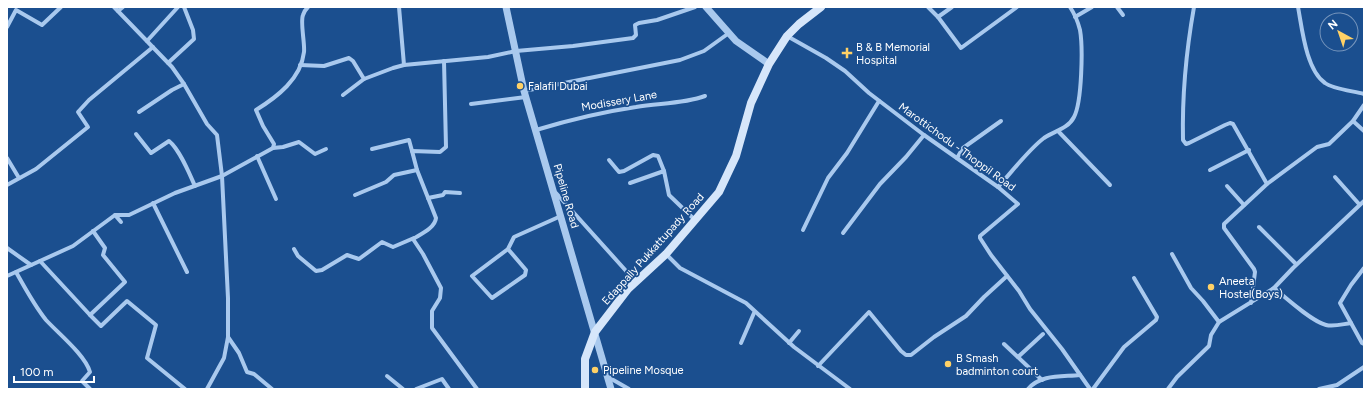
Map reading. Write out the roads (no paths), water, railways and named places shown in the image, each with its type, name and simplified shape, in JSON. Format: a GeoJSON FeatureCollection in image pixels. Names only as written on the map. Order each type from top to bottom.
{"type":"FeatureCollection","features":[{"type":"Feature","properties":{"kind":"main road","name":"Edappally Pukkattupady Road"},"geometry":{"type":"LineString","coordinates":[[585,389],[585,359],[595,332],[636,282],[666,254],[723,186],[736,156],[751,103],[769,64],[787,36],[799,24],[821,7]]}},
{"type":"Feature","properties":{"kind":"street"},"geometry":{"type":"LineString","coordinates":[[7,27],[16,10],[42,25],[61,7]]}},
{"type":"Feature","properties":{"kind":"street"},"geometry":{"type":"LineString","coordinates":[[114,7],[168,63],[184,84],[207,124],[217,135],[222,176],[228,298],[228,338],[224,358],[207,389]]}},
{"type":"Feature","properties":{"kind":"street"},"geometry":{"type":"LineString","coordinates":[[118,11],[123,7]]}},
{"type":"Feature","properties":{"kind":"street"},"geometry":{"type":"LineString","coordinates":[[147,41],[178,7]]}},
{"type":"Feature","properties":{"kind":"street"},"geometry":{"type":"LineString","coordinates":[[168,63],[194,39],[184,7]]}},
{"type":"Feature","properties":{"kind":"street"},"geometry":{"type":"LineString","coordinates":[[273,148],[274,144],[263,126],[256,110],[286,88],[298,70],[304,52],[302,15],[308,7]]}},
{"type":"Feature","properties":{"kind":"street"},"geometry":{"type":"LineString","coordinates":[[399,7],[404,65]]}},
{"type":"Feature","properties":{"kind":"street","name":"Pipeline Road"},"geometry":{"type":"LineString","coordinates":[[506,7],[525,94],[611,389]]}},
{"type":"Feature","properties":{"kind":"street"},"geometry":{"type":"LineString","coordinates":[[343,95],[364,79],[404,65],[488,57],[516,51],[574,46],[633,38],[636,35],[635,25],[639,23],[657,20],[695,7]]}},
{"type":"Feature","properties":{"kind":"street"},"geometry":{"type":"LineString","coordinates":[[706,7],[736,41],[769,64]]}},
{"type":"Feature","properties":{"kind":"street"},"geometry":{"type":"LineString","coordinates":[[928,7],[938,16],[961,48],[1017,7]]}},
{"type":"Feature","properties":{"kind":"street"},"geometry":{"type":"LineString","coordinates":[[938,16],[952,7]]}},
{"type":"Feature","properties":{"kind":"street"},"geometry":{"type":"LineString","coordinates":[[998,187],[1036,145],[1045,137],[1068,125],[1074,117],[1078,102],[1082,64],[1080,30],[1070,7]]}},
{"type":"Feature","properties":{"kind":"street"},"geometry":{"type":"LineString","coordinates":[[1075,17],[1092,7]]}},
{"type":"Feature","properties":{"kind":"street"},"geometry":{"type":"LineString","coordinates":[[1117,7],[1123,15]]}},
{"type":"Feature","properties":{"kind":"street"},"geometry":{"type":"LineString","coordinates":[[1194,7],[1184,74],[1183,140],[1186,144],[1225,124],[1233,124],[1268,184]]}},
{"type":"Feature","properties":{"kind":"street"},"geometry":{"type":"LineString","coordinates":[[1298,7],[1304,38],[1318,76],[1329,85],[1364,94]]}},
{"type":"Feature","properties":{"kind":"street"},"geometry":{"type":"LineString","coordinates":[[471,104],[525,94],[680,60],[704,51],[729,33]]}},
{"type":"Feature","properties":{"kind":"street","name":"Marottichodu - Thoppil Road"},"geometry":{"type":"LineString","coordinates":[[787,36],[821,55],[845,71],[879,101],[998,187],[1018,204],[980,236],[980,238],[991,255],[1019,291],[1030,309],[1091,389]]}},
{"type":"Feature","properties":{"kind":"street"},"geometry":{"type":"LineString","coordinates":[[7,185],[36,169],[88,127],[78,112],[88,100],[152,47]]}},
{"type":"Feature","properties":{"kind":"street"},"geometry":{"type":"LineString","coordinates":[[300,65],[324,66],[349,58],[353,61],[364,79]]}},
{"type":"Feature","properties":{"kind":"street"},"geometry":{"type":"LineString","coordinates":[[412,151],[440,152],[446,147],[444,61]]}},
{"type":"Feature","properties":{"kind":"street"},"geometry":{"type":"LineString","coordinates":[[139,112],[172,90],[184,84]]}},
{"type":"Feature","properties":{"kind":"street","name":"Modissery Lane"},"geometry":{"type":"LineString","coordinates":[[536,130],[602,112],[662,103],[683,102],[705,96]]}},
{"type":"Feature","properties":{"kind":"street"},"geometry":{"type":"LineString","coordinates":[[802,230],[828,178],[847,153],[879,101]]}},
{"type":"Feature","properties":{"kind":"street"},"geometry":{"type":"LineString","coordinates":[[1251,303],[1255,272],[1254,269],[1223,226],[1268,184],[1317,147],[1329,144],[1353,121],[1364,105]]}},
{"type":"Feature","properties":{"kind":"street"},"geometry":{"type":"LineString","coordinates":[[1353,121],[1364,131]]}},
{"type":"Feature","properties":{"kind":"street"},"geometry":{"type":"LineString","coordinates":[[957,158],[963,148],[1001,122]]}},
{"type":"Feature","properties":{"kind":"street"},"geometry":{"type":"LineString","coordinates":[[1058,131],[1110,186]]}},
{"type":"Feature","properties":{"kind":"street"},"geometry":{"type":"LineString","coordinates":[[136,134],[151,152],[169,141],[171,142],[179,154],[195,186]]}},
{"type":"Feature","properties":{"kind":"street"},"geometry":{"type":"LineString","coordinates":[[843,233],[880,184],[906,157],[924,134]]}},
{"type":"Feature","properties":{"kind":"street"},"geometry":{"type":"LineString","coordinates":[[294,249],[298,256],[316,271],[322,270],[347,255],[359,260],[382,242],[393,247],[414,238],[431,227],[435,222],[436,218],[417,170],[409,140],[372,149]]}},
{"type":"Feature","properties":{"kind":"street"},"geometry":{"type":"LineString","coordinates":[[7,276],[73,246],[116,215],[129,215],[175,193],[222,176],[273,148],[283,147],[299,142],[315,154],[326,149]]}},
{"type":"Feature","properties":{"kind":"street"},"geometry":{"type":"LineString","coordinates":[[1210,170],[1249,150]]}},
{"type":"Feature","properties":{"kind":"street"},"geometry":{"type":"LineString","coordinates":[[609,160],[619,172],[624,171],[653,155],[658,156],[664,171],[669,194],[695,220]]}},
{"type":"Feature","properties":{"kind":"street"},"geometry":{"type":"LineString","coordinates":[[257,156],[276,199]]}},
{"type":"Feature","properties":{"kind":"street"},"geometry":{"type":"LineString","coordinates":[[7,158],[19,178]]}},
{"type":"Feature","properties":{"kind":"street"},"geometry":{"type":"LineString","coordinates":[[355,196],[386,182],[394,175],[417,170]]}},
{"type":"Feature","properties":{"kind":"street"},"geometry":{"type":"LineString","coordinates":[[630,183],[664,171]]}},
{"type":"Feature","properties":{"kind":"street"},"geometry":{"type":"LineString","coordinates":[[1335,177],[1359,204]]}},
{"type":"Feature","properties":{"kind":"street"},"geometry":{"type":"LineString","coordinates":[[1227,186],[1244,205]]}},
{"type":"Feature","properties":{"kind":"street"},"geometry":{"type":"LineString","coordinates":[[553,191],[636,282]]}},
{"type":"Feature","properties":{"kind":"street"},"geometry":{"type":"LineString","coordinates":[[428,198],[443,195],[445,192],[460,194]]}},
{"type":"Feature","properties":{"kind":"street"},"geometry":{"type":"LineString","coordinates":[[1168,389],[1177,377],[1209,346],[1211,335],[1219,322],[1274,288],[1296,264],[1364,201]]}},
{"type":"Feature","properties":{"kind":"street"},"geometry":{"type":"LineString","coordinates":[[153,203],[187,272]]}},
{"type":"Feature","properties":{"kind":"street"},"geometry":{"type":"LineString","coordinates":[[116,215],[121,222]]}},
{"type":"Feature","properties":{"kind":"street"},"geometry":{"type":"LineString","coordinates":[[508,249],[526,270],[525,275],[492,298],[472,276],[508,249],[514,238],[561,216]]}},
{"type":"Feature","properties":{"kind":"street"},"geometry":{"type":"LineString","coordinates":[[1259,227],[1296,264]]}},
{"type":"Feature","properties":{"kind":"street"},"geometry":{"type":"LineString","coordinates":[[90,315],[126,282],[103,255],[105,248],[93,231]]}},
{"type":"Feature","properties":{"kind":"street"},"geometry":{"type":"LineString","coordinates":[[414,238],[441,288],[440,298],[432,311],[432,328],[477,389]]}},
{"type":"Feature","properties":{"kind":"street"},"geometry":{"type":"LineString","coordinates":[[14,245],[8,248],[31,265]]}},
{"type":"Feature","properties":{"kind":"street"},"geometry":{"type":"LineString","coordinates":[[666,254],[680,268],[746,304],[754,313],[789,343],[850,389]]}},
{"type":"Feature","properties":{"kind":"street"},"geometry":{"type":"LineString","coordinates":[[1172,254],[1191,288],[1219,322]]}},
{"type":"Feature","properties":{"kind":"street"},"geometry":{"type":"LineString","coordinates":[[40,261],[101,326],[127,301],[156,325],[147,358],[185,389]]}},
{"type":"Feature","properties":{"kind":"street"},"geometry":{"type":"LineString","coordinates":[[1364,268],[1340,303],[1362,343],[1364,344]]}},
{"type":"Feature","properties":{"kind":"street"},"geometry":{"type":"LineString","coordinates":[[16,272],[35,305],[46,319],[72,346],[89,368],[90,372],[82,381],[90,389]]}},
{"type":"Feature","properties":{"kind":"street"},"geometry":{"type":"LineString","coordinates":[[818,366],[843,338],[870,312],[901,351],[906,355],[911,355],[934,337],[966,316],[1007,276]]}},
{"type":"Feature","properties":{"kind":"street"},"geometry":{"type":"LineString","coordinates":[[1091,389],[1124,347],[1156,320],[1157,317],[1134,278]]}},
{"type":"Feature","properties":{"kind":"street"},"geometry":{"type":"LineString","coordinates":[[1274,288],[1295,307],[1325,325],[1335,326],[1351,323]]}},
{"type":"Feature","properties":{"kind":"street"},"geometry":{"type":"LineString","coordinates":[[741,343],[754,313]]}},
{"type":"Feature","properties":{"kind":"street"},"geometry":{"type":"LineString","coordinates":[[789,343],[799,330]]}},
{"type":"Feature","properties":{"kind":"street"},"geometry":{"type":"LineString","coordinates":[[1018,357],[1043,334]]}},
{"type":"Feature","properties":{"kind":"street"},"geometry":{"type":"LineString","coordinates":[[228,338],[239,353],[246,372],[254,374],[272,389]]}},
{"type":"Feature","properties":{"kind":"street"},"geometry":{"type":"LineString","coordinates":[[1004,344],[1042,380]]}},
{"type":"Feature","properties":{"kind":"street"},"geometry":{"type":"LineString","coordinates":[[1319,389],[1337,384],[1364,367]]}},
{"type":"Feature","properties":{"kind":"street"},"geometry":{"type":"LineString","coordinates":[[1028,389],[1032,385],[1049,376],[1080,375]]}},
{"type":"Feature","properties":{"kind":"street"},"geometry":{"type":"LineString","coordinates":[[387,376],[403,389]]}},
{"type":"Feature","properties":{"kind":"street"},"geometry":{"type":"LineString","coordinates":[[608,377],[629,389]]}},
{"type":"Feature","properties":{"kind":"street"},"geometry":{"type":"LineString","coordinates":[[416,389],[442,379],[449,389]]}},
{"type":"Feature","properties":{"kind":"place","name":"B & B Memorial Hospital"},"geometry":{"type":"Point","coordinates":[847,53]}},
{"type":"Feature","properties":{"kind":"place","name":"Falafil Dubai"},"geometry":{"type":"Point","coordinates":[520,86]}},
{"type":"Feature","properties":{"kind":"place","name":"Aneeta Hostel(Boys)"},"geometry":{"type":"Point","coordinates":[1211,287]}},
{"type":"Feature","properties":{"kind":"place","name":"B Smash badminton court"},"geometry":{"type":"Point","coordinates":[948,364]}},
{"type":"Feature","properties":{"kind":"place","name":"Pipeline Mosque"},"geometry":{"type":"Point","coordinates":[595,370]}}]}
